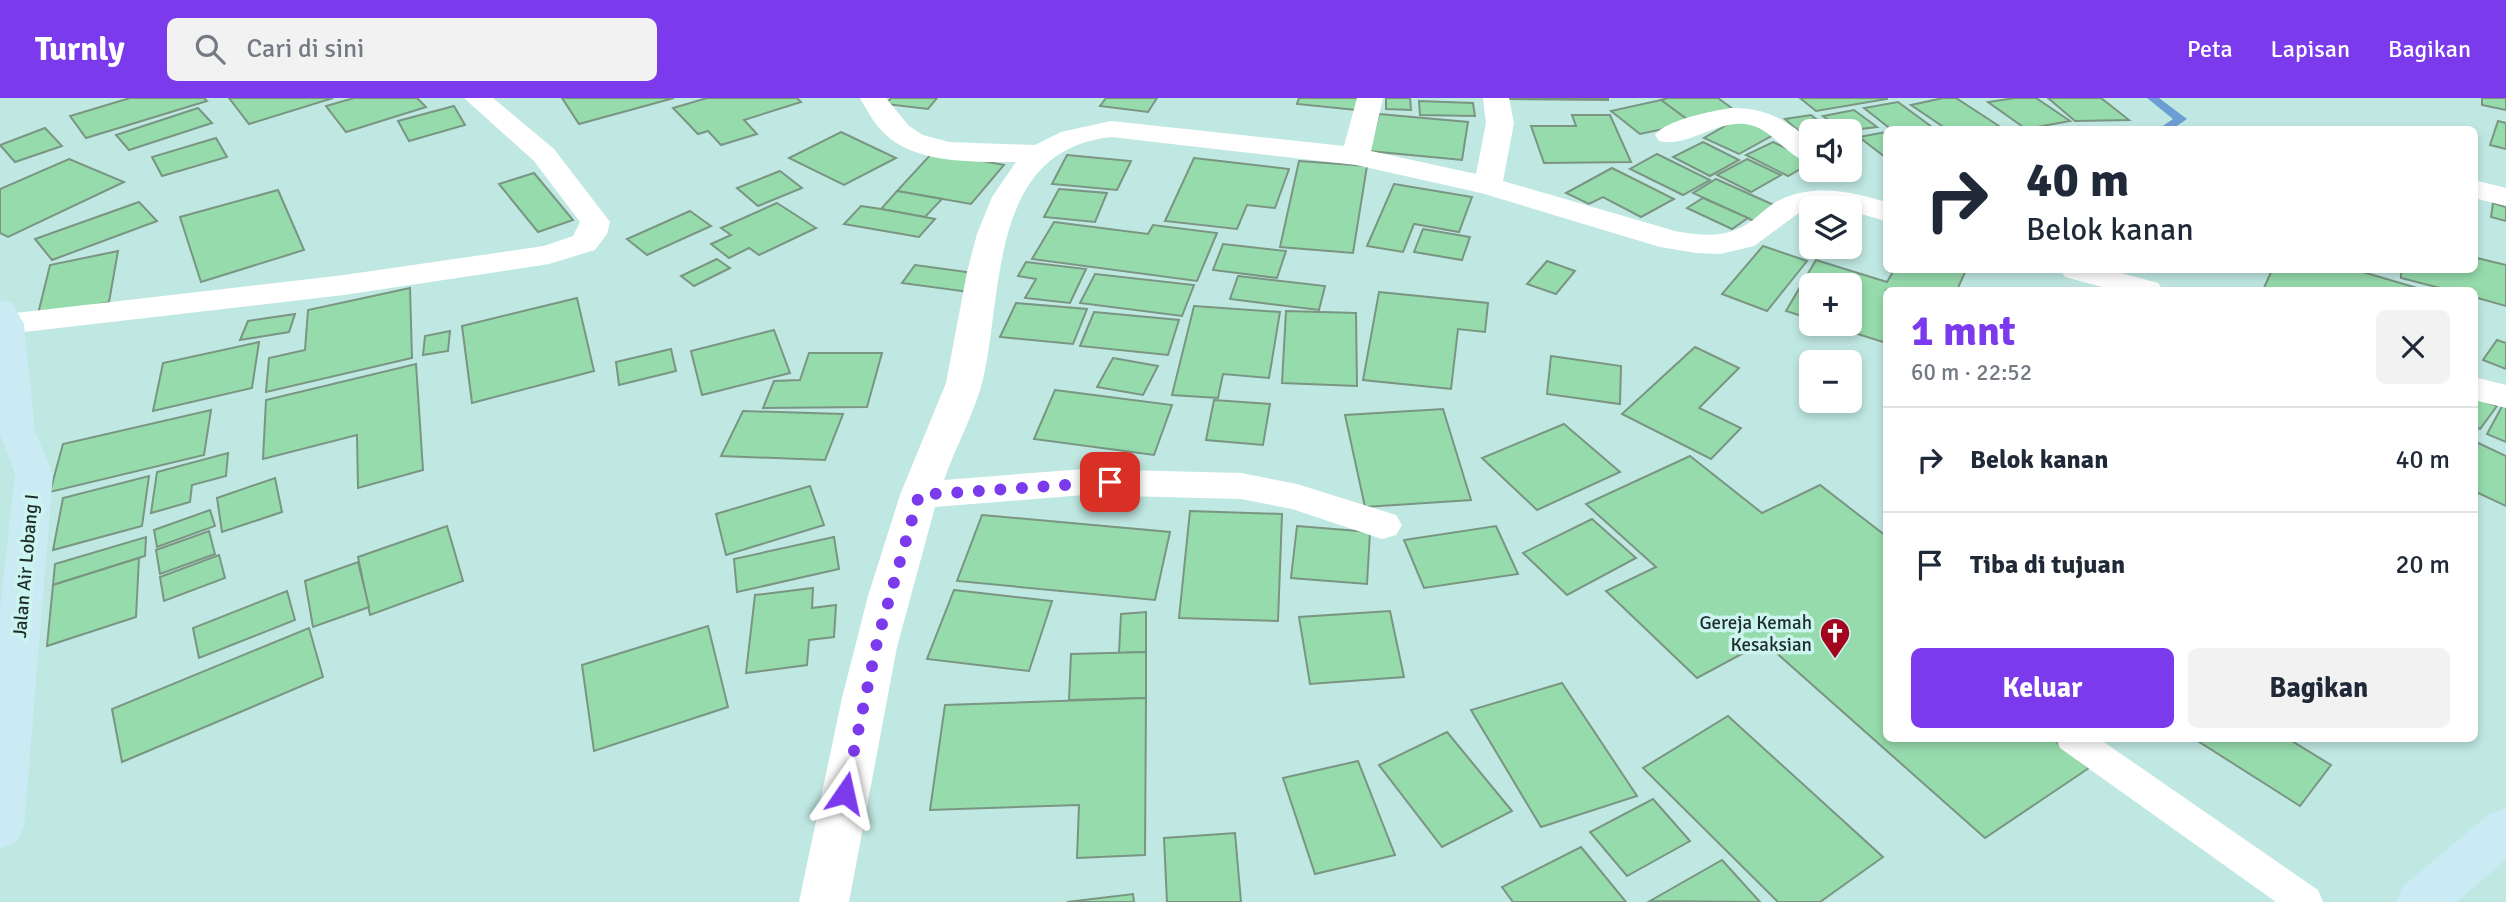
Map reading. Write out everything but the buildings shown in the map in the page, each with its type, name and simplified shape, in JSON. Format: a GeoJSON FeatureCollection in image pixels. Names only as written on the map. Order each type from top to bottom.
{"type":"FeatureCollection","features":[{"type":"Feature","properties":{"kind":"street"},"geometry":{"type":"LineString","coordinates":[[3,317],[344,285],[550,255],[584,243],[592,234],[594,222],[544,155],[477,98]]}},
{"type":"Feature","properties":{"kind":"street"},"geometry":{"type":"LineString","coordinates":[[873,98],[895,129],[922,144],[961,151],[1044,154]]}},
{"type":"Feature","properties":{"kind":"street"},"geometry":{"type":"LineString","coordinates":[[1356,156],[1370,98]]}},
{"type":"Feature","properties":{"kind":"street"},"geometry":{"type":"LineString","coordinates":[[1488,186],[1500,123],[1496,98]]}},
{"type":"Feature","properties":{"kind":"street"},"geometry":{"type":"LineString","coordinates":[[1669,135],[1707,121],[1743,114],[1769,122],[1799,146]]}},
{"type":"Feature","properties":{"kind":"street"},"geometry":{"type":"LineString","coordinates":[[824,902],[860,712],[878,638],[919,495],[965,381],[981,281],[998,218],[1017,178],[1044,154],[1076,134],[1111,129],[1356,156],[1488,186],[1671,240],[1717,246],[1747,239],[1786,208],[1800,202],[1818,199],[1875,208]]}},
{"type":"Feature","properties":{"kind":"street"},"geometry":{"type":"LineString","coordinates":[[1844,182],[1875,208]]}},
{"type":"Feature","properties":{"kind":"street"},"geometry":{"type":"LineString","coordinates":[[2478,190],[2506,197]]}},
{"type":"Feature","properties":{"kind":"street"},"geometry":{"type":"LineString","coordinates":[[2087,273],[2136,287]]}},
{"type":"Feature","properties":{"kind":"street","name":"Jalan Air Lobang I"},"geometry":{"type":"LineString","coordinates":[[0,827],[34,474],[17,432],[13,369],[3,317]]}},
{"type":"Feature","properties":{"kind":"street"},"geometry":{"type":"LineString","coordinates":[[2478,389],[2506,397]]}},
{"type":"Feature","properties":{"kind":"street"},"geometry":{"type":"LineString","coordinates":[[919,495],[1084,482],[1241,486],[1297,497],[1382,525]]}},
{"type":"Feature","properties":{"kind":"street"},"geometry":{"type":"LineString","coordinates":[[2421,902],[2506,829]]}},
{"type":"Feature","properties":{"kind":"lane"},"geometry":{"type":"LineString","coordinates":[[2078,742],[2305,902]]}},
{"type":"Feature","properties":{"kind":"waterway"},"geometry":{"type":"LineString","coordinates":[[2152,98],[2181,119],[2169,126]]}},
{"type":"Feature","properties":{"kind":"place","name":"Gereja Kemah Kesaksian"},"geometry":{"type":"Point","coordinates":[1835,660]}},
{"type":"Feature","properties":{"kind":"route"},"geometry":{"type":"LineString","coordinates":[[845,793],[860,712],[878,638],[919,495],[1110,482]]}}]}
